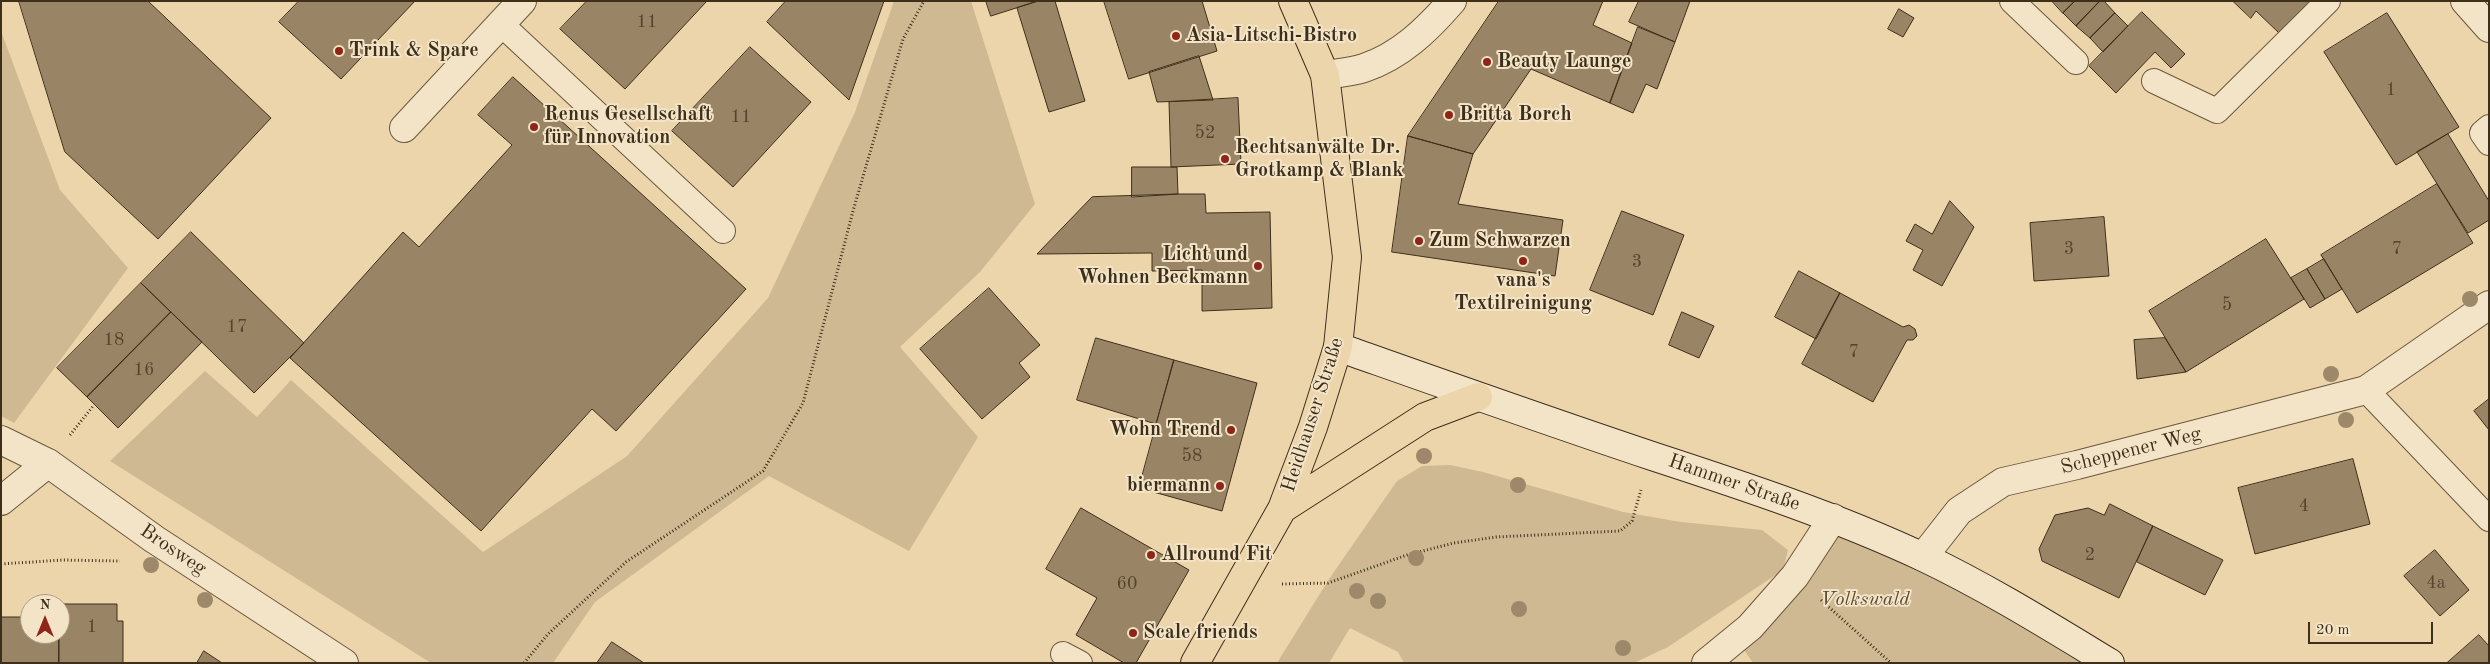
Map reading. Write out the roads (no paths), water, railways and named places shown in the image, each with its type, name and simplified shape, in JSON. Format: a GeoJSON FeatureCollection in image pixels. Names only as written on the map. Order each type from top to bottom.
{"type":"FeatureCollection","features":[{"type":"Feature","properties":{"kind":"main road","name":"Heidhauser Straße"},"geometry":{"type":"LineString","coordinates":[[1195,663],[1282,509],[1313,427],[1338,347],[1347,257],[1325,75],[1293,1]]}},
{"type":"Feature","properties":{"kind":"main road"},"geometry":{"type":"LineString","coordinates":[[1282,509],[1425,418],[1478,397]]}},
{"type":"Feature","properties":{"kind":"street"},"geometry":{"type":"LineString","coordinates":[[404,128],[522,1]]}},
{"type":"Feature","properties":{"kind":"street"},"geometry":{"type":"LineString","coordinates":[[1325,75],[1362,69],[1396,54],[1433,24],[1452,1]]}},
{"type":"Feature","properties":{"kind":"street"},"geometry":{"type":"LineString","coordinates":[[2465,1],[2489,28]]}},
{"type":"Feature","properties":{"kind":"street","name":"Scheppener Weg"},"geometry":{"type":"LineString","coordinates":[[1923,557],[1959,511],[2004,482],[2077,465],[2366,390],[2489,305]]}},
{"type":"Feature","properties":{"kind":"street","name":"Hammer Straße"},"geometry":{"type":"LineString","coordinates":[[1338,347],[1478,397],[1758,490],[1833,518],[1923,557],[1996,594],[2110,663]]}},
{"type":"Feature","properties":{"kind":"street","name":"Brosweg"},"geometry":{"type":"LineString","coordinates":[[1,440],[48,463],[154,539],[344,663]]}},
{"type":"Feature","properties":{"kind":"street"},"geometry":{"type":"LineString","coordinates":[[1,501],[48,463]]}},
{"type":"Feature","properties":{"kind":"street"},"geometry":{"type":"LineString","coordinates":[[1706,663],[1750,627],[1795,576],[1833,518]]}},
{"type":"Feature","properties":{"kind":"lane"},"geometry":{"type":"LineString","coordinates":[[2012,1],[2076,62]]}},
{"type":"Feature","properties":{"kind":"lane"},"geometry":{"type":"LineString","coordinates":[[2154,81],[2217,111],[2308,24],[2328,1]]}},
{"type":"Feature","properties":{"kind":"lane"},"geometry":{"type":"LineString","coordinates":[[501,24],[723,231]]}},
{"type":"Feature","properties":{"kind":"lane"},"geometry":{"type":"LineString","coordinates":[[2489,127],[2482,133],[2489,143]]}},
{"type":"Feature","properties":{"kind":"lane"},"geometry":{"type":"LineString","coordinates":[[2366,390],[2489,518]]}},
{"type":"Feature","properties":{"kind":"place","name":"Asia-Litschi-Bistro"},"geometry":{"type":"Point","coordinates":[1176,36]}},
{"type":"Feature","properties":{"kind":"place","name":"Trink & Spare"},"geometry":{"type":"Point","coordinates":[339,51]}},
{"type":"Feature","properties":{"kind":"place","name":"Beauty Launge"},"geometry":{"type":"Point","coordinates":[1487,62]}},
{"type":"Feature","properties":{"kind":"place","name":"Britta Borch"},"geometry":{"type":"Point","coordinates":[1449,115]}},
{"type":"Feature","properties":{"kind":"place","name":"Renus Gesellschaft für Innovation"},"geometry":{"type":"Point","coordinates":[534,127]}},
{"type":"Feature","properties":{"kind":"place","name":"Rechtsanwälte Dr. Grotkamp & Blank"},"geometry":{"type":"Point","coordinates":[1225,159]}},
{"type":"Feature","properties":{"kind":"place","name":"Zum Schwarzen"},"geometry":{"type":"Point","coordinates":[1419,241]}},
{"type":"Feature","properties":{"kind":"place","name":"vana's Textilreinigung"},"geometry":{"type":"Point","coordinates":[1523,261]}},
{"type":"Feature","properties":{"kind":"place","name":"Licht und Wohnen Beckmann"},"geometry":{"type":"Point","coordinates":[1258,266]}},
{"type":"Feature","properties":{"kind":"place","name":"Wohn Trend"},"geometry":{"type":"Point","coordinates":[1231,430]}},
{"type":"Feature","properties":{"kind":"place","name":"biermann"},"geometry":{"type":"Point","coordinates":[1220,486]}},
{"type":"Feature","properties":{"kind":"place","name":"Allround Fit"},"geometry":{"type":"Point","coordinates":[1151,555]}},
{"type":"Feature","properties":{"kind":"place","name":"Scale friends"},"geometry":{"type":"Point","coordinates":[1133,633]}},
{"type":"Feature","properties":{"kind":"park label","name":"Volkswald"},"geometry":{"type":"Point","coordinates":[1865,600]}}]}
